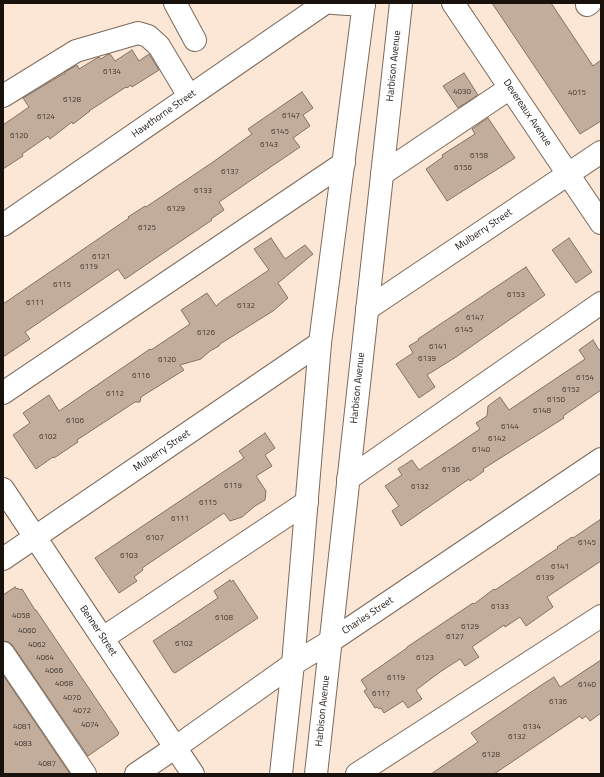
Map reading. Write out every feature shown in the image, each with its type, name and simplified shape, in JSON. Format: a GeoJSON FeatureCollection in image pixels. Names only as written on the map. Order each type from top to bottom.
{"type":"FeatureCollection","features":[{"type":"Feature","properties":{"kind":"street"},"geometry":{"type":"LineString","coordinates":[[175,3],[195,40]]}},
{"type":"Feature","properties":{"kind":"street","name":"Hawthorne Street"},"geometry":{"type":"LineString","coordinates":[[3,225],[325,3]]}},
{"type":"Feature","properties":{"kind":"street"},"geometry":{"type":"LineString","coordinates":[[281,774],[293,664],[320,343],[364,4],[333,3]]}},
{"type":"Feature","properties":{"kind":"street","name":"Harbison Avenue"},"geometry":{"type":"LineString","coordinates":[[316,774],[401,3]]}},
{"type":"Feature","properties":{"kind":"street","name":"Devereaux Avenue"},"geometry":{"type":"LineString","coordinates":[[452,3],[601,223]]}},
{"type":"Feature","properties":{"kind":"street"},"geometry":{"type":"LineString","coordinates":[[3,96],[76,51],[138,33],[148,36],[159,46],[189,96]]}},
{"type":"Feature","properties":{"kind":"street"},"geometry":{"type":"LineString","coordinates":[[382,174],[510,88]]}},
{"type":"Feature","properties":{"kind":"street","name":"Mulberry Street"},"geometry":{"type":"LineString","coordinates":[[367,309],[601,152]]}},
{"type":"Feature","properties":{"kind":"street"},"geometry":{"type":"LineString","coordinates":[[3,393],[344,163]]}},
{"type":"Feature","properties":{"kind":"street"},"geometry":{"type":"LineString","coordinates":[[348,479],[601,303]]}},
{"type":"Feature","properties":{"kind":"street","name":"Mulberry Street"},"geometry":{"type":"LineString","coordinates":[[3,559],[320,343]]}},
{"type":"Feature","properties":{"kind":"street","name":"Charles Street"},"geometry":{"type":"LineString","coordinates":[[136,774],[293,664],[331,641],[601,459]]}},
{"type":"Feature","properties":{"kind":"street","name":"Benner Street"},"geometry":{"type":"LineString","coordinates":[[3,488],[194,774]]}},
{"type":"Feature","properties":{"kind":"street"},"geometry":{"type":"LineString","coordinates":[[103,638],[307,502]]}},
{"type":"Feature","properties":{"kind":"street"},"geometry":{"type":"LineString","coordinates":[[357,774],[601,616]]}},
{"type":"Feature","properties":{"kind":"street"},"geometry":{"type":"LineString","coordinates":[[3,653],[85,774]]}},
{"type":"Feature","properties":{"kind":"building"},"geometry":{"type":"Polygon","coordinates":[[[492,3],[551,3],[593,66],[601,60],[601,121],[580,134],[492,3]]]}},
{"type":"Feature","properties":{"kind":"building"},"geometry":{"type":"Polygon","coordinates":[[[132,50],[139,61],[149,54],[159,70],[132,87],[131,85],[127,88],[126,87],[89,111],[73,124],[72,122],[50,139],[48,136],[22,154],[23,156],[3,169],[3,125],[29,107],[23,98],[65,74],[65,72],[77,65],[79,69],[99,57],[101,59],[110,54],[115,61],[132,50]]]}},
{"type":"Feature","properties":{"kind":"building"},"geometry":{"type":"Polygon","coordinates":[[[464,73],[478,95],[458,108],[443,86],[464,73]]]}},
{"type":"Feature","properties":{"kind":"building"},"geometry":{"type":"Polygon","coordinates":[[[302,92],[313,108],[303,115],[310,126],[293,138],[300,147],[219,202],[224,210],[211,219],[212,220],[125,279],[118,269],[25,332],[30,339],[3,357],[3,304],[129,218],[128,217],[145,206],[146,207],[213,162],[252,134],[248,129],[302,92]]]}},
{"type":"Feature","properties":{"kind":"building"},"geometry":{"type":"Polygon","coordinates":[[[488,118],[515,158],[447,201],[426,169],[443,157],[442,155],[475,134],[472,129],[488,118]]]}},
{"type":"Feature","properties":{"kind":"building"},"geometry":{"type":"Polygon","coordinates":[[[271,238],[285,259],[305,245],[313,254],[278,283],[288,298],[273,311],[220,344],[201,359],[180,365],[184,370],[141,397],[140,402],[135,402],[36,469],[13,435],[30,423],[23,413],[49,395],[59,411],[150,349],[151,350],[190,324],[181,310],[207,293],[216,306],[269,270],[254,249],[271,238]]]}},
{"type":"Feature","properties":{"kind":"building"},"geometry":{"type":"Polygon","coordinates":[[[569,238],[592,272],[576,283],[552,250],[569,238]]]}},
{"type":"Feature","properties":{"kind":"building"},"geometry":{"type":"Polygon","coordinates":[[[526,267],[545,295],[456,357],[427,375],[435,387],[419,398],[396,364],[413,353],[409,346],[526,267]]]}},
{"type":"Feature","properties":{"kind":"building"},"geometry":{"type":"Polygon","coordinates":[[[593,340],[599,350],[601,349],[601,390],[563,416],[564,418],[483,469],[484,471],[470,481],[469,479],[401,526],[392,511],[399,506],[385,486],[402,475],[398,469],[412,460],[419,470],[480,429],[476,423],[487,416],[488,406],[500,397],[509,410],[585,359],[579,350],[593,340]]]}},
{"type":"Feature","properties":{"kind":"building"},"geometry":{"type":"Polygon","coordinates":[[[265,433],[275,448],[265,455],[272,466],[256,476],[266,491],[265,500],[242,517],[230,521],[224,513],[142,568],[143,570],[134,577],[137,581],[119,593],[95,558],[244,458],[239,451],[265,433]]]}},
{"type":"Feature","properties":{"kind":"building"},"geometry":{"type":"Polygon","coordinates":[[[601,519],[601,561],[547,597],[553,607],[526,626],[520,617],[505,627],[504,625],[472,647],[479,657],[465,666],[460,659],[440,672],[416,690],[422,699],[408,708],[403,701],[384,713],[381,708],[375,708],[364,691],[367,689],[361,680],[407,647],[601,519]]]}},
{"type":"Feature","properties":{"kind":"building"},"geometry":{"type":"Polygon","coordinates":[[[230,580],[231,582],[233,580],[258,618],[175,673],[173,672],[153,641],[218,598],[214,591],[230,580]]]}},
{"type":"Feature","properties":{"kind":"building"},"geometry":{"type":"Polygon","coordinates":[[[15,587],[16,589],[22,589],[119,733],[88,756],[13,646],[9,642],[3,641],[3,595],[15,587]]]}},
{"type":"Feature","properties":{"kind":"building"},"geometry":{"type":"Polygon","coordinates":[[[601,660],[601,713],[590,721],[586,716],[582,719],[580,716],[494,774],[431,774],[478,742],[471,733],[543,684],[554,677],[560,687],[601,660]]]}},
{"type":"Feature","properties":{"kind":"building"},"geometry":{"type":"Polygon","coordinates":[[[3,675],[70,774],[3,774],[3,675]]]}}]}
